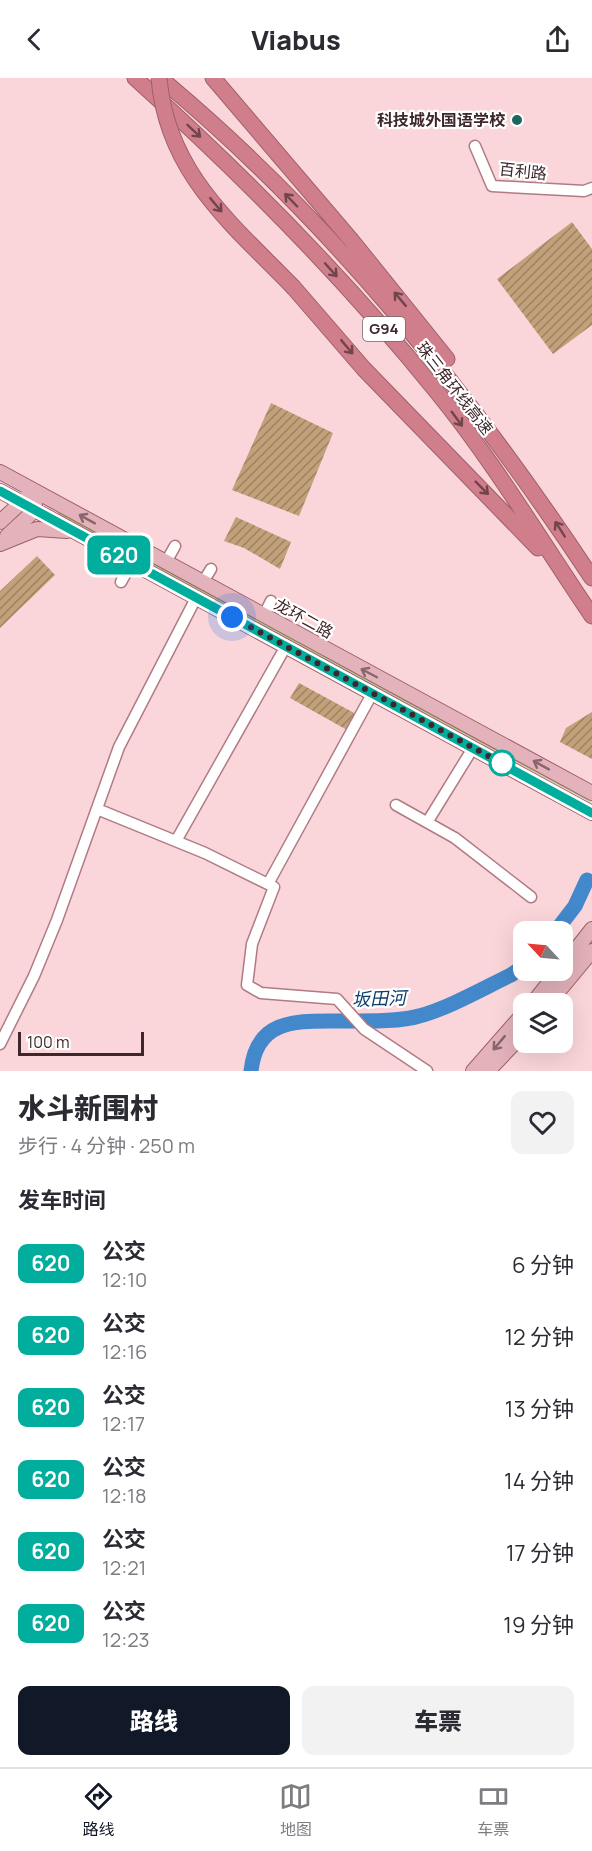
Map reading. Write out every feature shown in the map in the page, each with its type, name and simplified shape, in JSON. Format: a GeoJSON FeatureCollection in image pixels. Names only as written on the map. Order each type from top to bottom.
{"type":"FeatureCollection","features":[{"type":"Feature","properties":{"kind":"highway","name":"珠三角环线高速"},"geometry":{"type":"LineString","coordinates":[[135,78],[250,184],[372,315],[444,402],[498,474],[592,616]]}},
{"type":"Feature","properties":{"kind":"highway","name":"珠三角环线高速"},"geometry":{"type":"LineString","coordinates":[[159,78],[279,186],[381,297],[442,369],[541,502],[592,578]]}},
{"type":"Feature","properties":{"kind":"highway"},"geometry":{"type":"LineString","coordinates":[[159,78],[168,127],[178,153],[192,177],[221,212],[294,288],[364,369],[494,501],[573,587]]}},
{"type":"Feature","properties":{"kind":"highway"},"geometry":{"type":"LineString","coordinates":[[213,78],[323,206],[440,350],[494,424],[541,502]]}},
{"type":"Feature","properties":{"kind":"main road","name":"龙环二路"},"geometry":{"type":"LineString","coordinates":[[0,472],[592,793]]}},
{"type":"Feature","properties":{"kind":"main road","name":"龙环二路"},"geometry":{"type":"LineString","coordinates":[[0,491],[592,813]]}},
{"type":"Feature","properties":{"kind":"main road"},"geometry":{"type":"LineString","coordinates":[[0,522],[36,491]]}},
{"type":"Feature","properties":{"kind":"main road"},"geometry":{"type":"LineString","coordinates":[[0,543],[35,510],[36,491]]}},
{"type":"Feature","properties":{"kind":"main road"},"geometry":{"type":"LineString","coordinates":[[0,543],[25,532],[42,529],[63,530],[81,535]]}},
{"type":"Feature","properties":{"kind":"main road"},"geometry":{"type":"LineString","coordinates":[[573,953],[592,929]]}},
{"type":"Feature","properties":{"kind":"main road"},"geometry":{"type":"LineString","coordinates":[[557,993],[592,951]]}},
{"type":"Feature","properties":{"kind":"main road"},"geometry":{"type":"LineString","coordinates":[[541,993],[550,981]]}},
{"type":"Feature","properties":{"kind":"main road"},"geometry":{"type":"LineString","coordinates":[[473,1071],[513,1026]]}},
{"type":"Feature","properties":{"kind":"main road"},"geometry":{"type":"LineString","coordinates":[[488,1071],[513,1045]]}},
{"type":"Feature","properties":{"kind":"street","name":"百利路"},"geometry":{"type":"LineString","coordinates":[[475,146],[492,186],[584,191],[592,188]]}},
{"type":"Feature","properties":{"kind":"street"},"geometry":{"type":"LineString","coordinates":[[166,562],[175,546]]}},
{"type":"Feature","properties":{"kind":"street"},"geometry":{"type":"LineString","coordinates":[[121,582],[132,562]]}},
{"type":"Feature","properties":{"kind":"street"},"geometry":{"type":"LineString","coordinates":[[203,582],[211,569]]}},
{"type":"Feature","properties":{"kind":"street"},"geometry":{"type":"LineString","coordinates":[[0,1044],[39,965],[119,747],[196,598]]}},
{"type":"Feature","properties":{"kind":"street"},"geometry":{"type":"LineString","coordinates":[[264,615],[271,601]]}},
{"type":"Feature","properties":{"kind":"street"},"geometry":{"type":"LineString","coordinates":[[176,841],[286,646]]}},
{"type":"Feature","properties":{"kind":"street"},"geometry":{"type":"LineString","coordinates":[[268,884],[372,693]]}},
{"type":"Feature","properties":{"kind":"street"},"geometry":{"type":"LineString","coordinates":[[428,821],[473,748]]}},
{"type":"Feature","properties":{"kind":"street"},"geometry":{"type":"LineString","coordinates":[[396,805],[455,838],[531,897]]}},
{"type":"Feature","properties":{"kind":"street"},"geometry":{"type":"LineString","coordinates":[[97,809],[176,841],[274,886],[252,944],[247,985],[261,993],[337,999],[364,1029],[427,1071]]}},
{"type":"Feature","properties":{"kind":"green space"},"geometry":{"type":"Polygon","coordinates":[[[60,512],[584,796],[592,803],[57,514],[60,512]]]}},
{"type":"Feature","properties":{"kind":"building"},"geometry":{"type":"Polygon","coordinates":[[[572,222],[592,249],[592,325],[553,354],[497,279],[572,222]]]}},
{"type":"Feature","properties":{"kind":"building"},"geometry":{"type":"Polygon","coordinates":[[[271,403],[333,433],[299,516],[232,490],[271,403]]]}},
{"type":"Feature","properties":{"kind":"building"},"geometry":{"type":"Polygon","coordinates":[[[236,517],[291,542],[280,569],[244,548],[224,541],[236,517]]]}},
{"type":"Feature","properties":{"kind":"building"},"geometry":{"type":"Polygon","coordinates":[[[37,556],[55,575],[0,628],[0,591],[37,556]]]}},
{"type":"Feature","properties":{"kind":"building"},"geometry":{"type":"Polygon","coordinates":[[[299,683],[356,714],[347,730],[290,698],[299,683]]]}},
{"type":"Feature","properties":{"kind":"building"},"geometry":{"type":"Polygon","coordinates":[[[592,712],[592,759],[560,742],[566,728],[592,712]]]}},
{"type":"Feature","properties":{"kind":"waterway","name":"坂田河"},"geometry":{"type":"LineString","coordinates":[[563,921],[575,906],[587,880]]}},
{"type":"Feature","properties":{"kind":"waterway","name":"坂田河"},"geometry":{"type":"LineString","coordinates":[[251,1071],[255,1053],[262,1039],[273,1030],[285,1025],[314,1021],[383,1021],[411,1018],[453,1003],[513,974]]}},
{"type":"Feature","properties":{"kind":"bus line","name":"620"},"geometry":{"type":"LineString","coordinates":[[0,491],[592,813]]}},
{"type":"Feature","properties":{"kind":"place","name":"科技城外国语学校"},"geometry":{"type":"Point","coordinates":[517,120]}},
{"type":"Feature","properties":{"kind":"route"},"geometry":{"type":"LineString","coordinates":[[232,617],[505,765],[502,763]]}}]}
